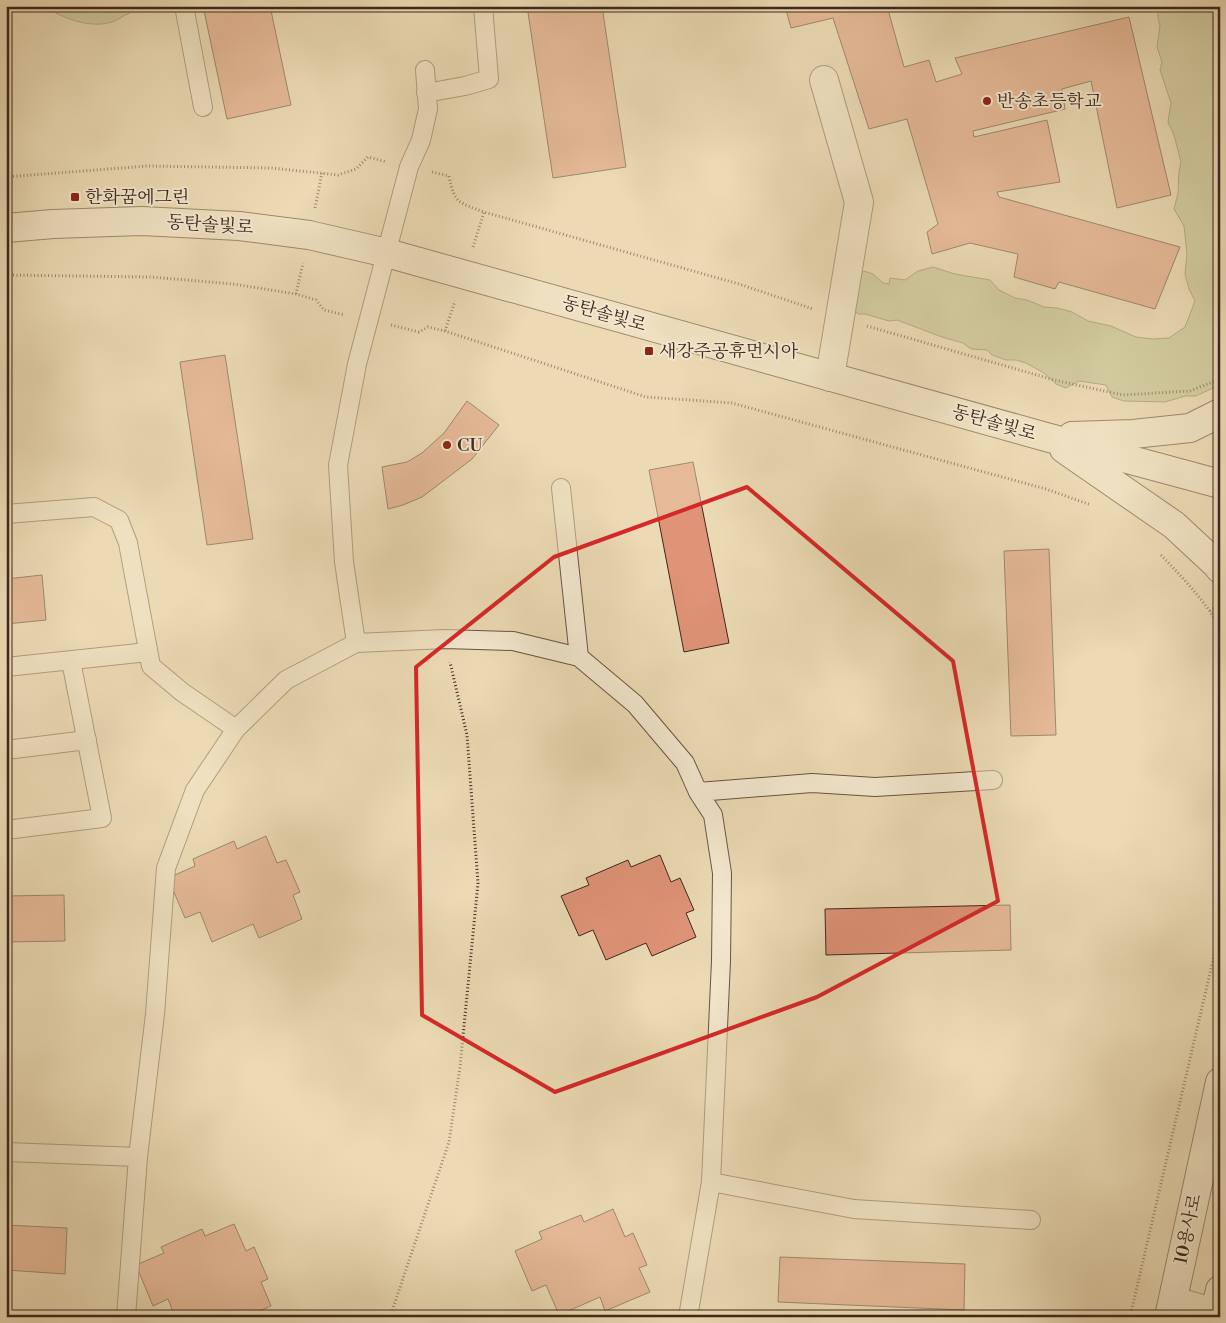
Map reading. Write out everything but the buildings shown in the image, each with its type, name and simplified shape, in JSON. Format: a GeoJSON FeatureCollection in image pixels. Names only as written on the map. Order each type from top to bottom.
{"type":"FeatureCollection","features":[{"type":"Feature","properties":{"kind":"street"},"geometry":{"type":"LineString","coordinates":[[824,80],[858,202],[830,377]]}},
{"type":"Feature","properties":{"kind":"street","name":"동탄솔빛로"},"geometry":{"type":"LineString","coordinates":[[6,228],[52,224],[142,221],[239,226],[309,235],[387,253],[1220,484]]}},
{"type":"Feature","properties":{"kind":"street"},"geometry":{"type":"LineString","coordinates":[[1046,437],[1133,434],[1190,428],[1220,413]]}},
{"type":"Feature","properties":{"kind":"street"},"geometry":{"type":"LineString","coordinates":[[1046,437],[1174,525],[1220,569]]}},
{"type":"Feature","properties":{"kind":"street","name":"10용사로"},"geometry":{"type":"LineString","coordinates":[[1171,1309],[1220,1082]]}},
{"type":"Feature","properties":{"kind":"street"},"geometry":{"type":"LineString","coordinates":[[1171,1309],[1217,1308]]}},
{"type":"Feature","properties":{"kind":"lane"},"geometry":{"type":"LineString","coordinates":[[184,6],[203,107]]}},
{"type":"Feature","properties":{"kind":"lane"},"geometry":{"type":"LineString","coordinates":[[426,93],[465,86],[489,79],[483,6]]}},
{"type":"Feature","properties":{"kind":"lane"},"geometry":{"type":"LineString","coordinates":[[356,643],[344,562],[338,465],[357,364],[409,167],[421,140],[428,109],[425,70]]}},
{"type":"Feature","properties":{"kind":"lane"},"geometry":{"type":"LineString","coordinates":[[561,488],[579,657]]}},
{"type":"Feature","properties":{"kind":"lane"},"geometry":{"type":"LineString","coordinates":[[6,514],[94,506],[119,520],[128,543],[151,666],[182,692],[236,729]]}},
{"type":"Feature","properties":{"kind":"lane"},"geometry":{"type":"LineString","coordinates":[[126,1317],[138,1157],[154,1014],[166,868],[195,790],[236,729],[286,680],[356,643],[445,639],[513,641],[579,657],[635,704],[685,763],[698,792],[713,815],[722,873],[721,961],[711,1182],[688,1317]]}},
{"type":"Feature","properties":{"kind":"lane"},"geometry":{"type":"LineString","coordinates":[[6,667],[148,652]]}},
{"type":"Feature","properties":{"kind":"lane"},"geometry":{"type":"LineString","coordinates":[[6,830],[102,818],[71,661]]}},
{"type":"Feature","properties":{"kind":"lane"},"geometry":{"type":"LineString","coordinates":[[6,750],[87,740]]}},
{"type":"Feature","properties":{"kind":"lane"},"geometry":{"type":"LineString","coordinates":[[698,792],[812,783],[874,787],[994,780]]}},
{"type":"Feature","properties":{"kind":"lane"},"geometry":{"type":"LineString","coordinates":[[6,1152],[138,1157]]}},
{"type":"Feature","properties":{"kind":"lane"},"geometry":{"type":"LineString","coordinates":[[711,1182],[854,1209],[1031,1220]]}},
{"type":"Feature","properties":{"kind":"path"},"geometry":{"type":"LineString","coordinates":[[6,177],[147,166],[272,168],[338,175],[356,169],[368,157]]}},
{"type":"Feature","properties":{"kind":"path"},"geometry":{"type":"LineString","coordinates":[[6,275],[151,277],[233,284],[296,294],[316,300],[324,310]]}},
{"type":"Feature","properties":{"kind":"path"},"geometry":{"type":"LineString","coordinates":[[419,332],[428,327],[445,331],[646,397],[732,403],[1046,489],[1098,509]]}},
{"type":"Feature","properties":{"kind":"path"},"geometry":{"type":"LineString","coordinates":[[1156,550],[1191,587],[1220,627]]}},
{"type":"Feature","properties":{"kind":"path"},"geometry":{"type":"LineString","coordinates":[[1210,611],[1220,604]]}},
{"type":"Feature","properties":{"kind":"path"},"geometry":{"type":"LineString","coordinates":[[390,1317],[449,1142],[460,1066],[478,883],[467,735],[445,639]]}},
{"type":"Feature","properties":{"kind":"path"},"geometry":{"type":"LineString","coordinates":[[1130,1317],[1220,930]]}},
{"type":"Feature","properties":{"kind":"highlighted area"},"geometry":{"type":"Polygon","coordinates":[[[747,487],[953,661],[998,901],[817,997],[555,1092],[422,1015],[416,667],[554,557],[747,487]]]}},
{"type":"Feature","properties":{"kind":"green space"},"geometry":{"type":"Polygon","coordinates":[[[44,6],[130,6],[130,13],[112,22],[95,24],[76,21],[59,15],[44,6]]]}},
{"type":"Feature","properties":{"kind":"green space"},"geometry":{"type":"Polygon","coordinates":[[[1157,6],[1220,6],[1220,382],[1215,387],[1196,396],[1185,396],[1165,402],[1124,401],[1112,397],[1106,385],[1079,381],[1066,388],[1056,384],[1044,373],[1026,363],[1006,360],[992,355],[987,350],[971,349],[963,343],[897,320],[889,321],[865,314],[858,314],[850,306],[859,275],[864,271],[873,274],[883,283],[889,284],[890,278],[905,280],[918,271],[933,267],[955,274],[990,280],[999,290],[1015,298],[1027,300],[1044,307],[1072,312],[1088,321],[1111,326],[1136,337],[1169,338],[1185,327],[1195,301],[1185,274],[1187,254],[1184,226],[1174,209],[1178,193],[1181,162],[1174,135],[1168,122],[1171,103],[1160,70],[1162,62],[1157,47],[1160,26],[1157,6]]]}},
{"type":"Feature","properties":{"kind":"place","name":"반송초등학교"},"geometry":{"type":"Point","coordinates":[987,101]}},
{"type":"Feature","properties":{"kind":"place","name":"한화꿈에그린"},"geometry":{"type":"Point","coordinates":[75,197]}},
{"type":"Feature","properties":{"kind":"place","name":"새강주공휴먼시아"},"geometry":{"type":"Point","coordinates":[649,351]}},
{"type":"Feature","properties":{"kind":"place","name":"CU"},"geometry":{"type":"Point","coordinates":[447,445]}}]}
